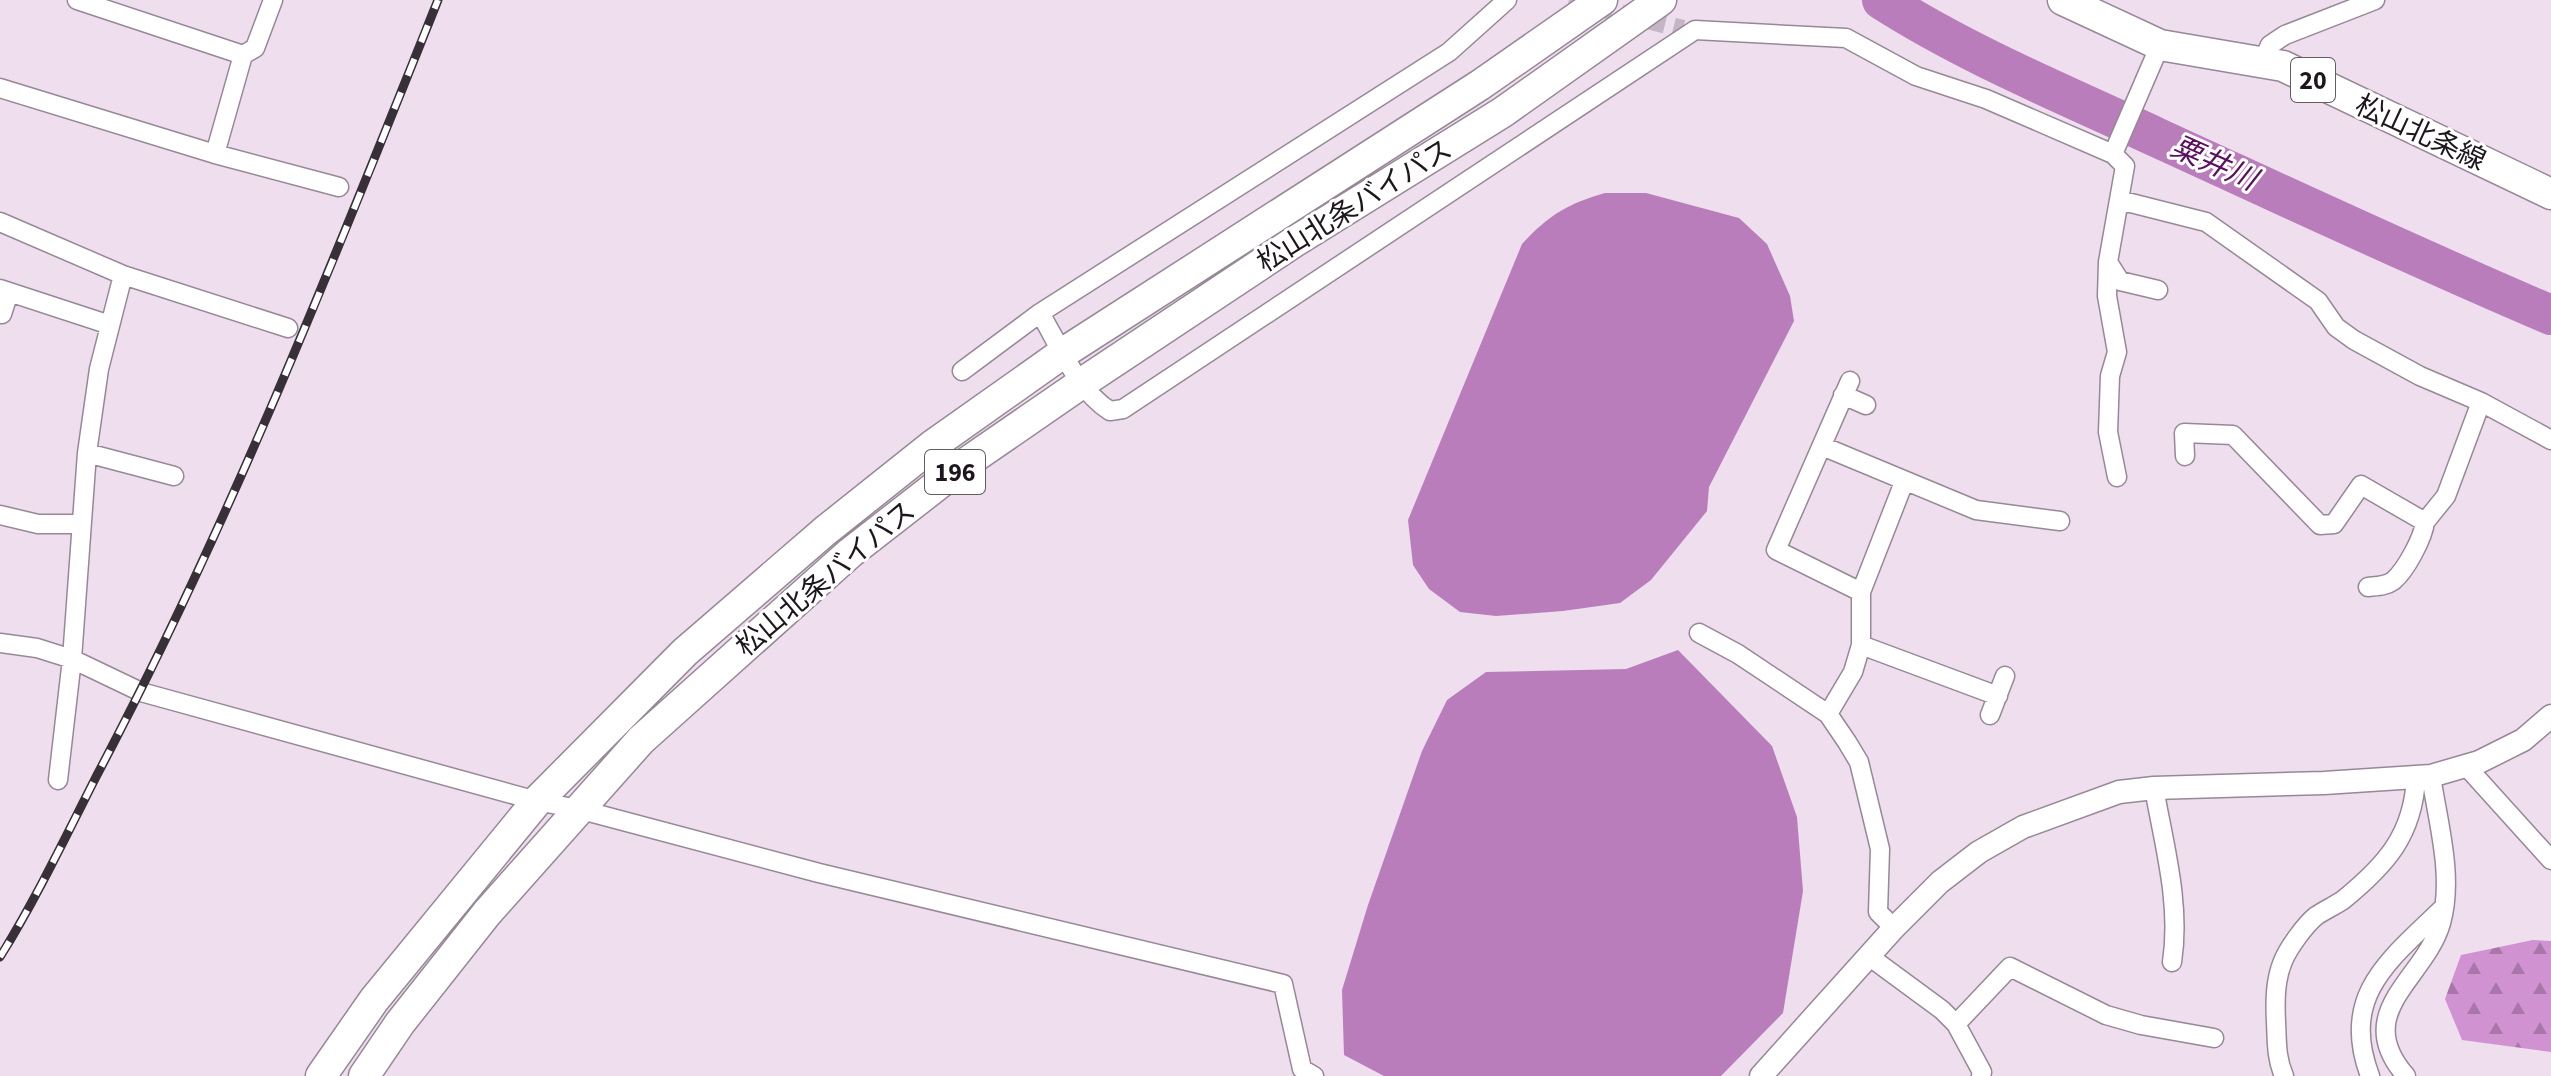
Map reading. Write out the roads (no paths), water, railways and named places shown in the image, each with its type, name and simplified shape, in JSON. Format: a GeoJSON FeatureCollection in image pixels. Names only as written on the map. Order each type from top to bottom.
{"type":"FeatureCollection","features":[{"type":"Feature","properties":{"kind":"main road","name":"松山北条バイパス"},"geometry":{"type":"LineString","coordinates":[[321,1076],[374,1000],[537,801],[685,652],[825,531],[933,445],[1063,353],[1480,85],[1602,0]]}},
{"type":"Feature","properties":{"kind":"main road","name":"松山北条バイパス"},"geometry":{"type":"LineString","coordinates":[[364,1076],[400,1023],[487,913],[641,740],[850,553],[963,465],[1082,383],[1294,242],[1503,112],[1661,0]]}},
{"type":"Feature","properties":{"kind":"main road","name":"松山北条線"},"geometry":{"type":"LineString","coordinates":[[2063,0],[2160,45],[2283,66],[2551,194]]}},
{"type":"Feature","properties":{"kind":"street"},"geometry":{"type":"LineString","coordinates":[[77,0],[243,55]]}},
{"type":"Feature","properties":{"kind":"street"},"geometry":{"type":"LineString","coordinates":[[215,154],[243,55],[255,48],[273,0]]}},
{"type":"Feature","properties":{"kind":"street"},"geometry":{"type":"LineString","coordinates":[[962,371],[1040,313],[1449,52],[1507,0]]}},
{"type":"Feature","properties":{"kind":"street"},"geometry":{"type":"LineString","coordinates":[[2262,63],[2270,45],[2285,35],[2375,0]]}},
{"type":"Feature","properties":{"kind":"street"},"geometry":{"type":"LineString","coordinates":[[1040,313],[1098,404],[1110,411],[1123,409],[1689,30],[1846,38],[1916,76],[1986,99],[2114,151],[2125,166],[2108,262],[2107,296],[2117,352],[2110,376],[2108,432],[2117,477]]}},
{"type":"Feature","properties":{"kind":"street"},"geometry":{"type":"LineString","coordinates":[[2114,151],[2160,45]]}},
{"type":"Feature","properties":{"kind":"street"},"geometry":{"type":"LineString","coordinates":[[0,88],[215,154],[339,187]]}},
{"type":"Feature","properties":{"kind":"street"},"geometry":{"type":"LineString","coordinates":[[2119,200],[2206,222],[2318,301],[2336,327],[2354,340],[2551,440]]}},
{"type":"Feature","properties":{"kind":"street"},"geometry":{"type":"LineString","coordinates":[[0,222],[123,275],[288,328]]}},
{"type":"Feature","properties":{"kind":"street"},"geometry":{"type":"LineString","coordinates":[[2108,262],[2120,281],[2158,290]]}},
{"type":"Feature","properties":{"kind":"street"},"geometry":{"type":"LineString","coordinates":[[58,780],[72,659],[87,453],[99,369],[123,275]]}},
{"type":"Feature","properties":{"kind":"street"},"geometry":{"type":"LineString","coordinates":[[2,314],[4,290],[110,325]]}},
{"type":"Feature","properties":{"kind":"street"},"geometry":{"type":"LineString","coordinates":[[1861,592],[1776,550],[1846,388],[1866,405]]}},
{"type":"Feature","properties":{"kind":"street"},"geometry":{"type":"LineString","coordinates":[[2368,587],[2385,585],[2396,579],[2423,536],[2425,522],[2446,496],[2481,402]]}},
{"type":"Feature","properties":{"kind":"street"},"geometry":{"type":"LineString","coordinates":[[2185,456],[2184,433],[2233,435],[2320,525],[2334,524],[2361,485],[2425,522]]}},
{"type":"Feature","properties":{"kind":"street"},"geometry":{"type":"LineString","coordinates":[[1822,446],[1976,510],[2047,525]]}},
{"type":"Feature","properties":{"kind":"street"},"geometry":{"type":"LineString","coordinates":[[87,453],[174,476]]}},
{"type":"Feature","properties":{"kind":"street"},"geometry":{"type":"LineString","coordinates":[[1828,714],[1853,672],[1861,645],[1861,592],[1904,482]]}},
{"type":"Feature","properties":{"kind":"street"},"geometry":{"type":"LineString","coordinates":[[0,515],[38,524],[81,524]]}},
{"type":"Feature","properties":{"kind":"street"},"geometry":{"type":"LineString","coordinates":[[1699,633],[1738,654],[1828,714],[1859,762],[1880,849],[1878,912],[1894,928]]}},
{"type":"Feature","properties":{"kind":"street"},"geometry":{"type":"LineString","coordinates":[[0,643],[37,648],[72,659],[141,692],[537,801],[819,873],[1283,984],[1302,1074]]}},
{"type":"Feature","properties":{"kind":"street"},"geometry":{"type":"LineString","coordinates":[[1861,645],[1998,696]]}},
{"type":"Feature","properties":{"kind":"street"},"geometry":{"type":"LineString","coordinates":[[1990,715],[2005,676]]}},
{"type":"Feature","properties":{"kind":"street"},"geometry":{"type":"LineString","coordinates":[[1761,1076],[1894,928],[1940,882],[1979,852],[2023,827],[2119,792],[2424,777],[2466,766],[2523,740],[2551,716]]}},
{"type":"Feature","properties":{"kind":"street"},"geometry":{"type":"LineString","coordinates":[[2466,766],[2551,860]]}},
{"type":"Feature","properties":{"kind":"street"},"geometry":{"type":"LineString","coordinates":[[2406,1076],[2395,1064],[2387,1039],[2387,1013],[2441,925],[2444,906],[2445,879],[2424,777]]}},
{"type":"Feature","properties":{"kind":"street"},"geometry":{"type":"LineString","coordinates":[[2284,1076],[2277,1058],[2276,987],[2284,959],[2313,918],[2340,902],[2370,876],[2399,843],[2424,777]]}},
{"type":"Feature","properties":{"kind":"street"},"geometry":{"type":"LineString","coordinates":[[2154,788],[2176,911],[2172,962]]}},
{"type":"Feature","properties":{"kind":"street"},"geometry":{"type":"LineString","coordinates":[[2370,1076],[2361,1052],[2364,1000],[2383,969],[2444,906]]}},
{"type":"Feature","properties":{"kind":"street"},"geometry":{"type":"LineString","coordinates":[[1870,957],[1942,1010],[1956,1024],[1982,1072],[1981,1076]]}},
{"type":"Feature","properties":{"kind":"street"},"geometry":{"type":"LineString","coordinates":[[1956,1024],[2010,967],[2106,1015],[2141,1025],[2214,1038]]}},
{"type":"Feature","properties":{"kind":"waterway","name":"粟井川"},"geometry":{"type":"LineString","coordinates":[[1882,0],[1948,39],[2018,74],[2551,315]]}},
{"type":"Feature","properties":{"kind":"tunnel"},"geometry":{"type":"LineString","coordinates":[[1569,0],[1683,29]]}},
{"type":"Feature","properties":{"kind":"railway"},"geometry":{"type":"LineString","coordinates":[[0,957],[26,913],[145,681],[235,489],[319,294],[438,0]]}}]}
